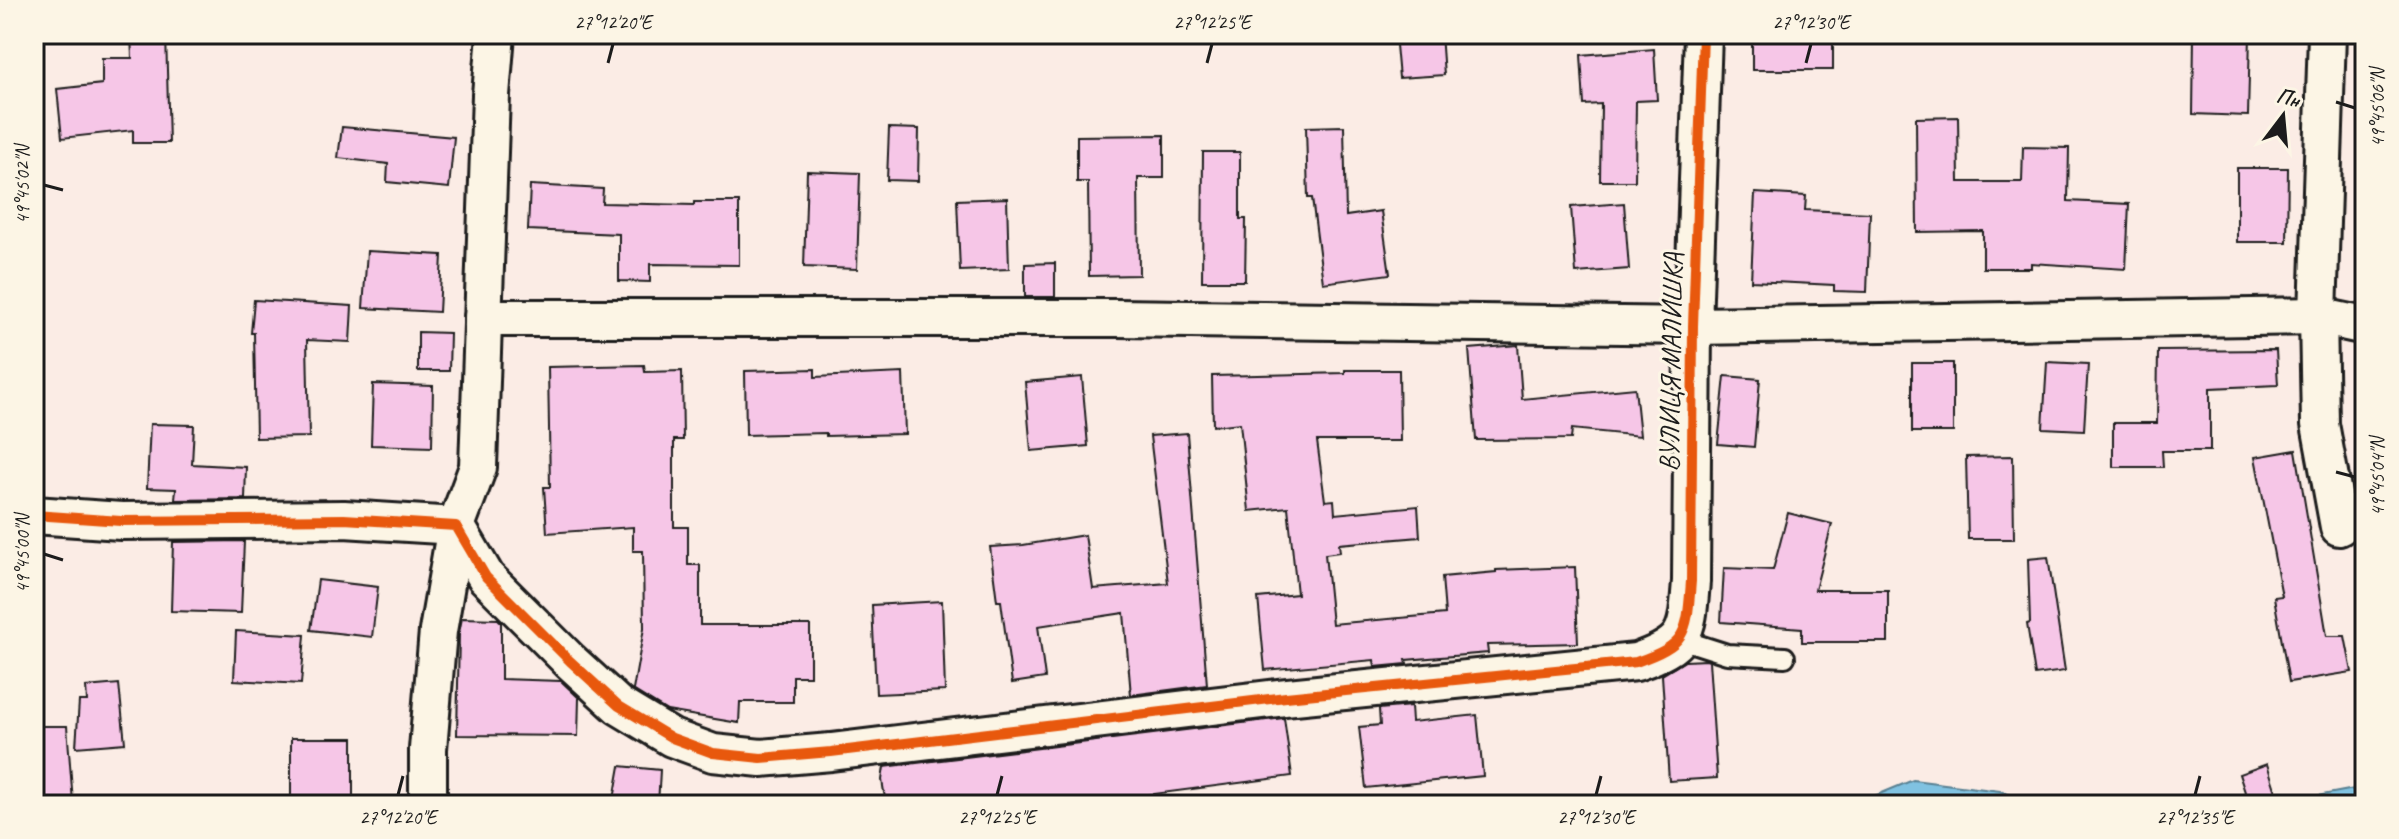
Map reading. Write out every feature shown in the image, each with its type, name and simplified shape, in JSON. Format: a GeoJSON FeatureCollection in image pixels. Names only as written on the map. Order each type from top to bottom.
{"type":"FeatureCollection","features":[{"type":"Feature","properties":{"kind":"street"},"geometry":{"type":"LineString","coordinates":[[428,805],[428,749],[438,631],[456,526],[478,467],[491,95],[496,34]]}},
{"type":"Feature","properties":{"kind":"street","name":"ВУЛИЦЯ МАЛИШКА"},"geometry":{"type":"LineString","coordinates":[[1680,639],[1689,615],[1691,581],[1693,326],[1703,34]]}},
{"type":"Feature","properties":{"kind":"street"},"geometry":{"type":"LineString","coordinates":[[2327,34],[2318,316],[2320,424],[2339,527]]}},
{"type":"Feature","properties":{"kind":"street"},"geometry":{"type":"LineString","coordinates":[[483,318],[1116,318],[1693,326],[2318,316],[2365,326]]}},
{"type":"Feature","properties":{"kind":"street"},"geometry":{"type":"LineString","coordinates":[[34,515],[121,521],[344,519],[456,526]]}},
{"type":"Feature","properties":{"kind":"street"},"geometry":{"type":"LineString","coordinates":[[456,526],[486,577],[619,706],[672,738],[713,753],[761,758],[1286,697],[1636,662],[1659,654],[1680,639]]}},
{"type":"Feature","properties":{"kind":"lane"},"geometry":{"type":"LineString","coordinates":[[1680,639],[1727,654],[1785,657]]}},
{"type":"Feature","properties":{"kind":"water"},"geometry":{"type":"Polygon","coordinates":[[[1913,780],[2000,791],[2037,805],[1853,805],[1913,780]]]}},
{"type":"Feature","properties":{"kind":"water"},"geometry":{"type":"Polygon","coordinates":[[[2365,787],[2365,805],[2269,805],[2365,787]]]}},
{"type":"Feature","properties":{"kind":"building"},"geometry":{"type":"Polygon","coordinates":[[[131,34],[166,34],[169,143],[133,143],[133,130],[62,138],[57,89],[102,84],[102,58],[132,58],[131,34]]]}},
{"type":"Feature","properties":{"kind":"building"},"geometry":{"type":"Polygon","coordinates":[[[1395,34],[1441,34],[1444,75],[1399,78],[1395,34]]]}},
{"type":"Feature","properties":{"kind":"building"},"geometry":{"type":"Polygon","coordinates":[[[1752,34],[1833,34],[1833,70],[1752,70],[1752,34]]]}},
{"type":"Feature","properties":{"kind":"building"},"geometry":{"type":"Polygon","coordinates":[[[2194,34],[2250,34],[2248,116],[2193,114],[2194,34]]]}},
{"type":"Feature","properties":{"kind":"building"},"geometry":{"type":"Polygon","coordinates":[[[1654,49],[1657,100],[1636,101],[1635,181],[1600,181],[1601,104],[1584,105],[1581,55],[1654,49]]]}},
{"type":"Feature","properties":{"kind":"building"},"geometry":{"type":"Polygon","coordinates":[[[1958,117],[1959,182],[2022,182],[2023,147],[2069,148],[2068,201],[2129,204],[2126,269],[2031,263],[2031,268],[1983,268],[1983,231],[1917,232],[1916,118],[1958,117]]]}},
{"type":"Feature","properties":{"kind":"building"},"geometry":{"type":"Polygon","coordinates":[[[1344,126],[1346,216],[1381,211],[1390,274],[1323,283],[1312,198],[1308,198],[1306,127],[1344,126]]]}},
{"type":"Feature","properties":{"kind":"building"},"geometry":{"type":"Polygon","coordinates":[[[342,127],[454,137],[449,188],[387,182],[388,164],[338,158],[342,127]]]}},
{"type":"Feature","properties":{"kind":"building"},"geometry":{"type":"Polygon","coordinates":[[[889,128],[919,129],[918,181],[887,180],[889,128]]]}},
{"type":"Feature","properties":{"kind":"building"},"geometry":{"type":"Polygon","coordinates":[[[1164,135],[1164,178],[1138,178],[1139,275],[1089,276],[1088,182],[1077,182],[1077,136],[1164,135]]]}},
{"type":"Feature","properties":{"kind":"building"},"geometry":{"type":"Polygon","coordinates":[[[1203,152],[1240,152],[1240,219],[1246,219],[1245,281],[1202,281],[1203,152]]]}},
{"type":"Feature","properties":{"kind":"building"},"geometry":{"type":"Polygon","coordinates":[[[2237,168],[2288,168],[2287,242],[2237,242],[2237,168]]]}},
{"type":"Feature","properties":{"kind":"building"},"geometry":{"type":"Polygon","coordinates":[[[807,171],[860,173],[857,269],[804,267],[807,171]]]}},
{"type":"Feature","properties":{"kind":"building"},"geometry":{"type":"Polygon","coordinates":[[[530,185],[603,189],[602,203],[694,205],[694,202],[739,202],[739,265],[650,264],[650,282],[619,281],[619,234],[528,230],[530,185]]]}},
{"type":"Feature","properties":{"kind":"building"},"geometry":{"type":"Polygon","coordinates":[[[1755,193],[1806,196],[1805,210],[1870,213],[1867,292],[1834,291],[1834,285],[1751,281],[1755,193]]]}},
{"type":"Feature","properties":{"kind":"building"},"geometry":{"type":"Polygon","coordinates":[[[1007,198],[1009,269],[960,271],[957,200],[1007,198]]]}},
{"type":"Feature","properties":{"kind":"building"},"geometry":{"type":"Polygon","coordinates":[[[1624,203],[1629,269],[1576,273],[1571,207],[1624,203]]]}},
{"type":"Feature","properties":{"kind":"building"},"geometry":{"type":"Polygon","coordinates":[[[367,251],[442,255],[439,312],[363,308],[367,251]]]}},
{"type":"Feature","properties":{"kind":"building"},"geometry":{"type":"Polygon","coordinates":[[[1055,263],[1055,297],[1025,297],[1025,264],[1055,263]]]}},
{"type":"Feature","properties":{"kind":"building"},"geometry":{"type":"Polygon","coordinates":[[[254,300],[352,306],[350,342],[307,340],[309,437],[256,438],[254,333],[251,333],[254,300]]]}},
{"type":"Feature","properties":{"kind":"building"},"geometry":{"type":"Polygon","coordinates":[[[418,332],[450,333],[449,371],[418,371],[418,332]]]}},
{"type":"Feature","properties":{"kind":"building"},"geometry":{"type":"Polygon","coordinates":[[[1518,345],[1522,399],[1635,388],[1640,436],[1572,429],[1571,439],[1476,440],[1469,349],[1518,345]]]}},
{"type":"Feature","properties":{"kind":"building"},"geometry":{"type":"Polygon","coordinates":[[[2276,350],[2278,385],[2210,388],[2210,451],[2162,451],[2163,467],[2113,467],[2113,423],[2157,423],[2158,351],[2276,350]]]}},
{"type":"Feature","properties":{"kind":"building"},"geometry":{"type":"Polygon","coordinates":[[[2047,362],[2088,364],[2084,430],[2043,428],[2047,362]]]}},
{"type":"Feature","properties":{"kind":"building"},"geometry":{"type":"Polygon","coordinates":[[[1912,363],[1953,363],[1953,432],[1912,432],[1912,363]]]}},
{"type":"Feature","properties":{"kind":"building"},"geometry":{"type":"Polygon","coordinates":[[[644,365],[645,372],[682,371],[683,440],[674,440],[674,527],[688,527],[688,565],[700,565],[700,625],[810,625],[810,676],[793,676],[793,702],[740,702],[739,723],[667,711],[633,690],[644,628],[643,551],[633,551],[633,527],[547,533],[544,487],[550,487],[548,367],[644,365]]]}},
{"type":"Feature","properties":{"kind":"building"},"geometry":{"type":"Polygon","coordinates":[[[815,369],[815,377],[903,373],[905,434],[746,435],[745,371],[815,369]]]}},
{"type":"Feature","properties":{"kind":"building"},"geometry":{"type":"Polygon","coordinates":[[[1345,370],[1399,370],[1400,441],[1317,441],[1325,501],[1334,500],[1335,514],[1418,506],[1420,537],[1339,544],[1340,552],[1325,554],[1332,624],[1445,614],[1442,577],[1496,570],[1575,567],[1578,643],[1487,645],[1488,653],[1406,660],[1407,664],[1375,667],[1374,660],[1265,670],[1258,598],[1297,594],[1288,507],[1249,511],[1240,423],[1213,426],[1212,376],[1345,373],[1345,370]]]}},
{"type":"Feature","properties":{"kind":"building"},"geometry":{"type":"Polygon","coordinates":[[[1725,376],[1760,379],[1754,447],[1718,444],[1725,376]]]}},
{"type":"Feature","properties":{"kind":"building"},"geometry":{"type":"Polygon","coordinates":[[[1082,377],[1088,446],[1031,451],[1025,382],[1082,377]]]}},
{"type":"Feature","properties":{"kind":"building"},"geometry":{"type":"Polygon","coordinates":[[[373,384],[433,386],[432,447],[371,445],[373,384]]]}},
{"type":"Feature","properties":{"kind":"building"},"geometry":{"type":"Polygon","coordinates":[[[150,424],[194,425],[192,464],[246,467],[245,499],[175,500],[176,489],[147,488],[150,424]]]}},
{"type":"Feature","properties":{"kind":"building"},"geometry":{"type":"Polygon","coordinates":[[[1187,433],[1207,685],[1131,695],[1124,613],[1038,626],[1045,678],[1012,683],[990,547],[1085,535],[1093,589],[1168,583],[1150,436],[1187,433]]]}},
{"type":"Feature","properties":{"kind":"building"},"geometry":{"type":"Polygon","coordinates":[[[2296,450],[2327,636],[2345,636],[2352,672],[2289,682],[2274,597],[2282,596],[2255,457],[2296,450]]]}},
{"type":"Feature","properties":{"kind":"building"},"geometry":{"type":"Polygon","coordinates":[[[2013,456],[2014,539],[1968,539],[1966,457],[2013,456]]]}},
{"type":"Feature","properties":{"kind":"building"},"geometry":{"type":"Polygon","coordinates":[[[1788,513],[1832,524],[1815,590],[1888,590],[1888,642],[1802,642],[1802,628],[1721,622],[1724,568],[1773,570],[1788,513]]]}},
{"type":"Feature","properties":{"kind":"building"},"geometry":{"type":"Polygon","coordinates":[[[244,541],[241,613],[171,611],[173,542],[244,541]]]}},
{"type":"Feature","properties":{"kind":"building"},"geometry":{"type":"Polygon","coordinates":[[[2048,557],[2065,671],[2035,675],[2027,624],[2030,623],[2028,559],[2048,557]]]}},
{"type":"Feature","properties":{"kind":"building"},"geometry":{"type":"Polygon","coordinates":[[[318,580],[378,587],[372,637],[311,630],[318,580]]]}},
{"type":"Feature","properties":{"kind":"building"},"geometry":{"type":"Polygon","coordinates":[[[942,601],[945,691],[876,694],[872,605],[942,601]]]}},
{"type":"Feature","properties":{"kind":"building"},"geometry":{"type":"Polygon","coordinates":[[[462,618],[498,619],[501,622],[501,679],[561,681],[579,698],[578,736],[457,735],[462,618]]]}},
{"type":"Feature","properties":{"kind":"building"},"geometry":{"type":"Polygon","coordinates":[[[236,631],[305,635],[301,684],[234,680],[236,631]]]}},
{"type":"Feature","properties":{"kind":"building"},"geometry":{"type":"Polygon","coordinates":[[[1685,661],[1709,661],[1717,778],[1669,781],[1662,675],[1685,661]]]}},
{"type":"Feature","properties":{"kind":"building"},"geometry":{"type":"Polygon","coordinates":[[[119,684],[125,743],[76,747],[79,701],[87,701],[86,687],[119,684]]]}},
{"type":"Feature","properties":{"kind":"building"},"geometry":{"type":"Polygon","coordinates":[[[1411,706],[1412,722],[1477,715],[1483,776],[1366,788],[1359,727],[1380,725],[1379,709],[1411,706]]]}},
{"type":"Feature","properties":{"kind":"building"},"geometry":{"type":"Polygon","coordinates":[[[1284,718],[1292,776],[1146,795],[1148,805],[886,805],[882,780],[884,767],[1284,718]]]}},
{"type":"Feature","properties":{"kind":"building"},"geometry":{"type":"Polygon","coordinates":[[[34,726],[67,726],[73,802],[34,805],[34,726]]]}},
{"type":"Feature","properties":{"kind":"building"},"geometry":{"type":"Polygon","coordinates":[[[291,738],[353,738],[353,805],[291,805],[291,738]]]}},
{"type":"Feature","properties":{"kind":"building"},"geometry":{"type":"Polygon","coordinates":[[[2267,764],[2277,795],[2249,804],[2239,774],[2267,764]]]}},
{"type":"Feature","properties":{"kind":"building"},"geometry":{"type":"Polygon","coordinates":[[[620,766],[660,770],[658,805],[613,805],[620,766]]]}},
{"type":"Feature","properties":{"kind":"cycle path"},"geometry":{"type":"LineString","coordinates":[[34,515],[121,521],[344,519],[456,526],[486,577],[619,706],[672,738],[713,753],[761,758],[1286,697],[1636,662],[1666,649],[1682,634],[1690,599],[1693,326],[1703,34]]}}]}
